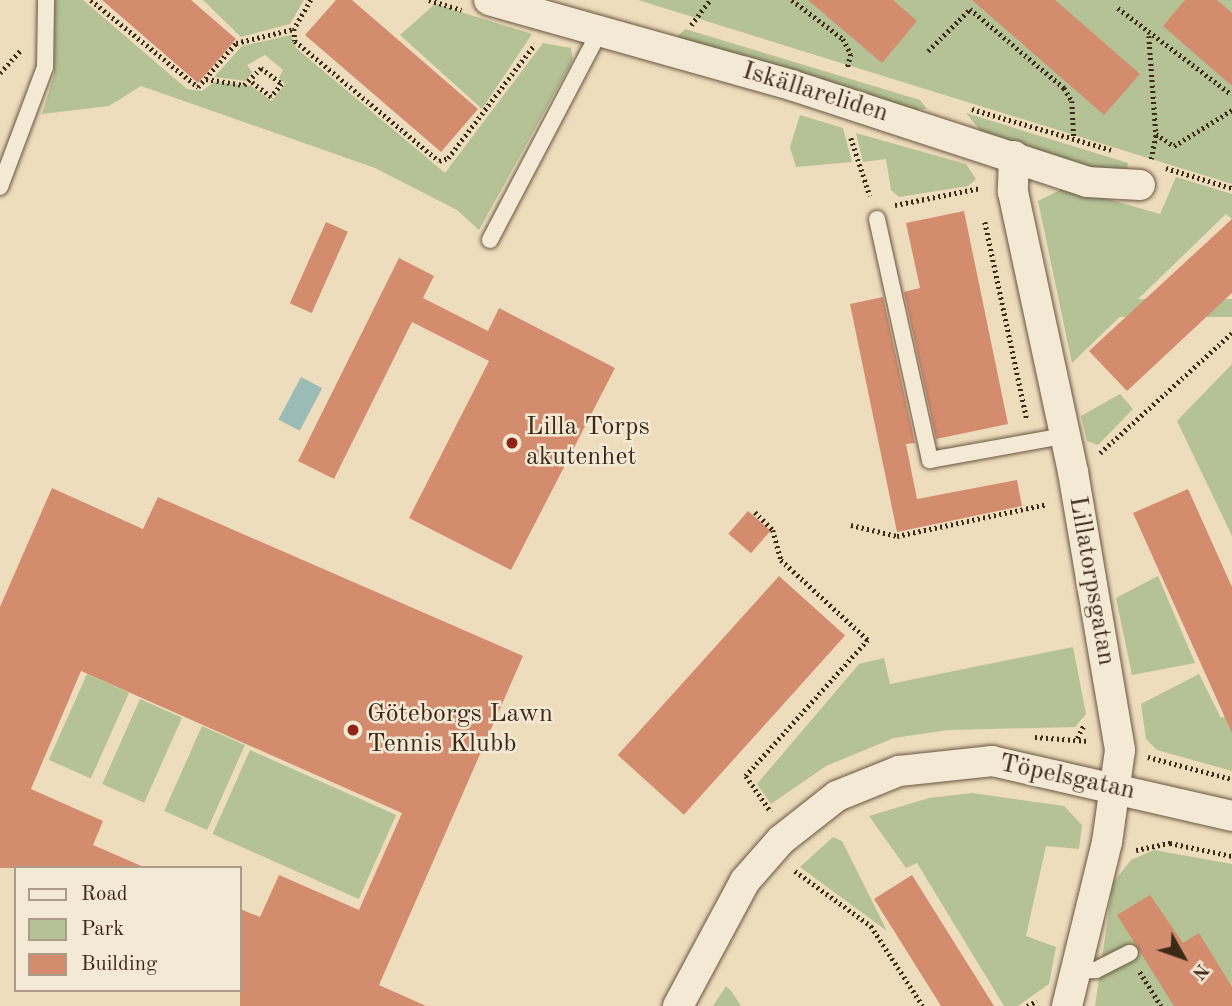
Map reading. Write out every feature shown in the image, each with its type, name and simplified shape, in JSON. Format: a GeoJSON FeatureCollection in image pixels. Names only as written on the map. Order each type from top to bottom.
{"type":"FeatureCollection","features":[{"type":"Feature","properties":{"kind":"street","name":"Iskällareliden"},"geometry":{"type":"LineString","coordinates":[[489,0],[601,29],[1105,186],[1146,174]]}},
{"type":"Feature","properties":{"kind":"street","name":"Lillatorpsgatan"},"geometry":{"type":"LineString","coordinates":[[1014,156],[1013,192],[1063,436],[1073,472],[1120,750],[1107,842],[1067,1006]]}},
{"type":"Feature","properties":{"kind":"street","name":"Töpelsgatan"},"geometry":{"type":"LineString","coordinates":[[678,1006],[753,871],[781,839],[837,796],[935,763],[992,761],[1115,786],[1232,817]]}},
{"type":"Feature","properties":{"kind":"lane"},"geometry":{"type":"LineString","coordinates":[[0,187],[45,67],[46,0]]}},
{"type":"Feature","properties":{"kind":"lane"},"geometry":{"type":"LineString","coordinates":[[490,240],[601,29]]}},
{"type":"Feature","properties":{"kind":"lane"},"geometry":{"type":"LineString","coordinates":[[876,214],[930,460],[1063,436]]}},
{"type":"Feature","properties":{"kind":"lane"},"geometry":{"type":"LineString","coordinates":[[1075,971],[1096,970],[1130,953]]}},
{"type":"Feature","properties":{"kind":"path"},"geometry":{"type":"LineString","coordinates":[[91,0],[198,87],[236,43],[294,29]]}},
{"type":"Feature","properties":{"kind":"path"},"geometry":{"type":"LineString","coordinates":[[311,0],[294,29],[295,41],[439,161],[500,95],[541,34]]}},
{"type":"Feature","properties":{"kind":"path"},"geometry":{"type":"LineString","coordinates":[[691,24],[710,0]]}},
{"type":"Feature","properties":{"kind":"path"},"geometry":{"type":"LineString","coordinates":[[792,0],[843,39],[851,54],[847,70]]}},
{"type":"Feature","properties":{"kind":"path"},"geometry":{"type":"LineString","coordinates":[[1118,8],[1149,35],[1232,95]]}},
{"type":"Feature","properties":{"kind":"path"},"geometry":{"type":"LineString","coordinates":[[928,51],[970,9],[1064,89],[1072,101],[1074,138]]}},
{"type":"Feature","properties":{"kind":"path"},"geometry":{"type":"LineString","coordinates":[[1146,174],[1156,134],[1149,35]]}},
{"type":"Feature","properties":{"kind":"path"},"geometry":{"type":"LineString","coordinates":[[205,79],[250,81],[271,97],[282,84],[261,68],[250,81]]}},
{"type":"Feature","properties":{"kind":"path"},"geometry":{"type":"LineString","coordinates":[[1156,134],[1174,146],[1232,110]]}},
{"type":"Feature","properties":{"kind":"path"},"geometry":{"type":"LineString","coordinates":[[851,127],[876,214],[980,188]]}},
{"type":"Feature","properties":{"kind":"path"},"geometry":{"type":"LineString","coordinates":[[1073,472],[1232,333]]}},
{"type":"Feature","properties":{"kind":"path"},"geometry":{"type":"LineString","coordinates":[[851,526],[897,536],[1047,504]]}},
{"type":"Feature","properties":{"kind":"path"},"geometry":{"type":"LineString","coordinates":[[755,512],[773,530],[781,560],[868,640],[746,776],[771,813]]}},
{"type":"Feature","properties":{"kind":"path"},"geometry":{"type":"LineString","coordinates":[[1077,738],[1232,779]]}},
{"type":"Feature","properties":{"kind":"path"},"geometry":{"type":"LineString","coordinates":[[1107,842],[1130,852],[1170,843],[1232,856]]}},
{"type":"Feature","properties":{"kind":"path"},"geometry":{"type":"LineString","coordinates":[[786,864],[871,926],[923,1006]]}},
{"type":"Feature","properties":{"kind":"green space"},"geometry":{"type":"Polygon","coordinates":[[[55,0],[83,0],[187,89],[202,91],[214,82],[251,86],[272,101],[285,84],[279,78],[283,70],[265,55],[247,65],[252,72],[246,81],[214,77],[242,46],[291,35],[296,48],[445,173],[543,43],[571,48],[573,60],[479,230],[457,210],[375,168],[141,86],[109,106],[42,114],[54,75],[55,0]]]}},
{"type":"Feature","properties":{"kind":"green space"},"geometry":{"type":"Polygon","coordinates":[[[203,0],[304,0],[290,24],[241,37],[203,0]]]}},
{"type":"Feature","properties":{"kind":"green space"},"geometry":{"type":"Polygon","coordinates":[[[638,0],[1232,0],[1232,184],[638,0]]]}},
{"type":"Feature","properties":{"kind":"green space"},"geometry":{"type":"Polygon","coordinates":[[[435,4],[532,34],[482,109],[400,35],[435,4]]]}},
{"type":"Feature","properties":{"kind":"green space"},"geometry":{"type":"Polygon","coordinates":[[[685,29],[920,100],[927,109],[909,110],[675,39],[685,29]]]}},
{"type":"Feature","properties":{"kind":"green space"},"geometry":{"type":"Polygon","coordinates":[[[966,113],[1128,163],[1127,172],[1121,178],[983,134],[966,113]]]}},
{"type":"Feature","properties":{"kind":"green space"},"geometry":{"type":"Polygon","coordinates":[[[800,115],[843,128],[852,162],[796,167],[790,147],[800,115]]]}},
{"type":"Feature","properties":{"kind":"green space"},"geometry":{"type":"Polygon","coordinates":[[[856,133],[966,164],[976,179],[968,186],[899,197],[891,190],[886,159],[863,162],[856,133]]]}},
{"type":"Feature","properties":{"kind":"green space"},"geometry":{"type":"Polygon","coordinates":[[[1176,177],[1232,194],[1232,219],[1226,214],[1072,363],[1038,201],[1066,187],[1160,214],[1176,177]]]}},
{"type":"Feature","properties":{"kind":"green space"},"geometry":{"type":"Polygon","coordinates":[[[1093,299],[1232,299],[1232,317],[1093,317],[1093,299]]]}},
{"type":"Feature","properties":{"kind":"green space"},"geometry":{"type":"Polygon","coordinates":[[[1232,364],[1232,536],[1177,421],[1232,364]]]}},
{"type":"Feature","properties":{"kind":"green space"},"geometry":{"type":"Polygon","coordinates":[[[1120,394],[1133,409],[1098,445],[1087,441],[1081,416],[1120,394]]]}},
{"type":"Feature","properties":{"kind":"green space"},"geometry":{"type":"Polygon","coordinates":[[[1158,576],[1195,663],[1132,675],[1116,598],[1158,576]]]}},
{"type":"Feature","properties":{"kind":"green space"},"geometry":{"type":"Polygon","coordinates":[[[1073,647],[1086,714],[1075,727],[948,730],[894,738],[826,766],[771,804],[757,784],[859,664],[884,658],[890,684],[1073,647]]]}},
{"type":"Feature","properties":{"kind":"green space"},"geometry":{"type":"Polygon","coordinates":[[[87,674],[129,693],[91,779],[49,760],[87,674]]]}},
{"type":"Feature","properties":{"kind":"green space"},"geometry":{"type":"Polygon","coordinates":[[[1199,674],[1221,718],[1232,713],[1232,771],[1157,750],[1146,739],[1141,704],[1199,674]]]}},
{"type":"Feature","properties":{"kind":"green space"},"geometry":{"type":"Polygon","coordinates":[[[140,699],[182,718],[144,803],[102,784],[140,699]]]}},
{"type":"Feature","properties":{"kind":"green space"},"geometry":{"type":"Polygon","coordinates":[[[202,726],[245,745],[207,830],[164,811],[202,726]]]}},
{"type":"Feature","properties":{"kind":"green space"},"geometry":{"type":"Polygon","coordinates":[[[250,750],[396,815],[359,899],[213,834],[250,750]]]}},
{"type":"Feature","properties":{"kind":"green space"},"geometry":{"type":"Polygon","coordinates":[[[972,793],[1064,806],[1082,825],[1079,849],[1046,846],[1026,936],[1056,947],[1049,984],[1018,1006],[1004,1006],[917,863],[906,868],[869,816],[929,798],[972,793]]]}},
{"type":"Feature","properties":{"kind":"green space"},"geometry":{"type":"Polygon","coordinates":[[[833,837],[842,841],[887,931],[800,867],[833,837]]]}},
{"type":"Feature","properties":{"kind":"green space"},"geometry":{"type":"Polygon","coordinates":[[[1154,850],[1232,864],[1232,1006],[1095,1006],[1113,883],[1131,860],[1154,850]]]}},
{"type":"Feature","properties":{"kind":"green space"},"geometry":{"type":"Polygon","coordinates":[[[726,986],[732,992],[741,1006],[713,1006],[726,986]]]}},
{"type":"Feature","properties":{"kind":"water"},"geometry":{"type":"Polygon","coordinates":[[[301,377],[322,388],[300,431],[278,419],[301,377]]]}},
{"type":"Feature","properties":{"kind":"building"},"geometry":{"type":"Polygon","coordinates":[[[102,0],[191,0],[236,39],[198,83],[102,0]]]}},
{"type":"Feature","properties":{"kind":"building"},"geometry":{"type":"Polygon","coordinates":[[[336,0],[352,0],[478,109],[441,152],[305,35],[336,0]]]}},
{"type":"Feature","properties":{"kind":"building"},"geometry":{"type":"Polygon","coordinates":[[[808,0],[893,0],[917,21],[882,63],[808,0]]]}},
{"type":"Feature","properties":{"kind":"building"},"geometry":{"type":"Polygon","coordinates":[[[972,0],[1055,0],[1140,74],[1104,115],[972,0]]]}},
{"type":"Feature","properties":{"kind":"building"},"geometry":{"type":"Polygon","coordinates":[[[1185,0],[1217,0],[1232,13],[1232,86],[1163,26],[1185,0]]]}},
{"type":"Feature","properties":{"kind":"building"},"geometry":{"type":"Polygon","coordinates":[[[964,211],[1008,424],[936,439],[904,292],[920,288],[906,223],[964,211]]]}},
{"type":"Feature","properties":{"kind":"building"},"geometry":{"type":"Polygon","coordinates":[[[1232,219],[1232,293],[1127,391],[1089,351],[1232,219]]]}},
{"type":"Feature","properties":{"kind":"building"},"geometry":{"type":"Polygon","coordinates":[[[326,222],[348,232],[312,313],[290,303],[326,222]]]}},
{"type":"Feature","properties":{"kind":"building","name":"Lilla Torps akutenhet"},"geometry":{"type":"Polygon","coordinates":[[[399,258],[434,276],[423,298],[488,331],[499,308],[615,368],[511,570],[409,518],[489,361],[412,322],[334,479],[298,461],[399,258]]]}},
{"type":"Feature","properties":{"kind":"building"},"geometry":{"type":"Polygon","coordinates":[[[883,297],[915,443],[906,444],[917,499],[1017,480],[1022,506],[897,532],[850,304],[883,297]]]}},
{"type":"Feature","properties":{"kind":"building","name":"Göteborgs Lawn Tennis Klubb"},"geometry":{"type":"Polygon","coordinates":[[[52,488],[143,529],[158,497],[523,656],[379,985],[426,1006],[240,1006],[242,910],[260,917],[279,875],[359,910],[402,813],[81,671],[31,789],[103,821],[93,845],[141,866],[0,868],[0,607],[52,488]]]}},
{"type":"Feature","properties":{"kind":"building"},"geometry":{"type":"Polygon","coordinates":[[[1188,489],[1232,587],[1232,733],[1133,513],[1188,489]]]}},
{"type":"Feature","properties":{"kind":"building"},"geometry":{"type":"Polygon","coordinates":[[[748,511],[771,531],[751,553],[728,534],[748,511]]]}},
{"type":"Feature","properties":{"kind":"building"},"geometry":{"type":"Polygon","coordinates":[[[779,576],[845,636],[684,815],[618,755],[779,576]]]}},
{"type":"Feature","properties":{"kind":"building"},"geometry":{"type":"Polygon","coordinates":[[[912,875],[994,1006],[941,1006],[874,899],[912,875]]]}},
{"type":"Feature","properties":{"kind":"building"},"geometry":{"type":"Polygon","coordinates":[[[1150,895],[1183,943],[1199,933],[1232,987],[1232,1006],[1174,1006],[1117,915],[1150,895]]]}},
{"type":"Feature","properties":{"kind":"place","name":"Lilla Torps akutenhet"},"geometry":{"type":"Point","coordinates":[512,443]}},
{"type":"Feature","properties":{"kind":"place","name":"Göteborgs Lawn Tennis Klubb"},"geometry":{"type":"Point","coordinates":[353,730]}}]}
